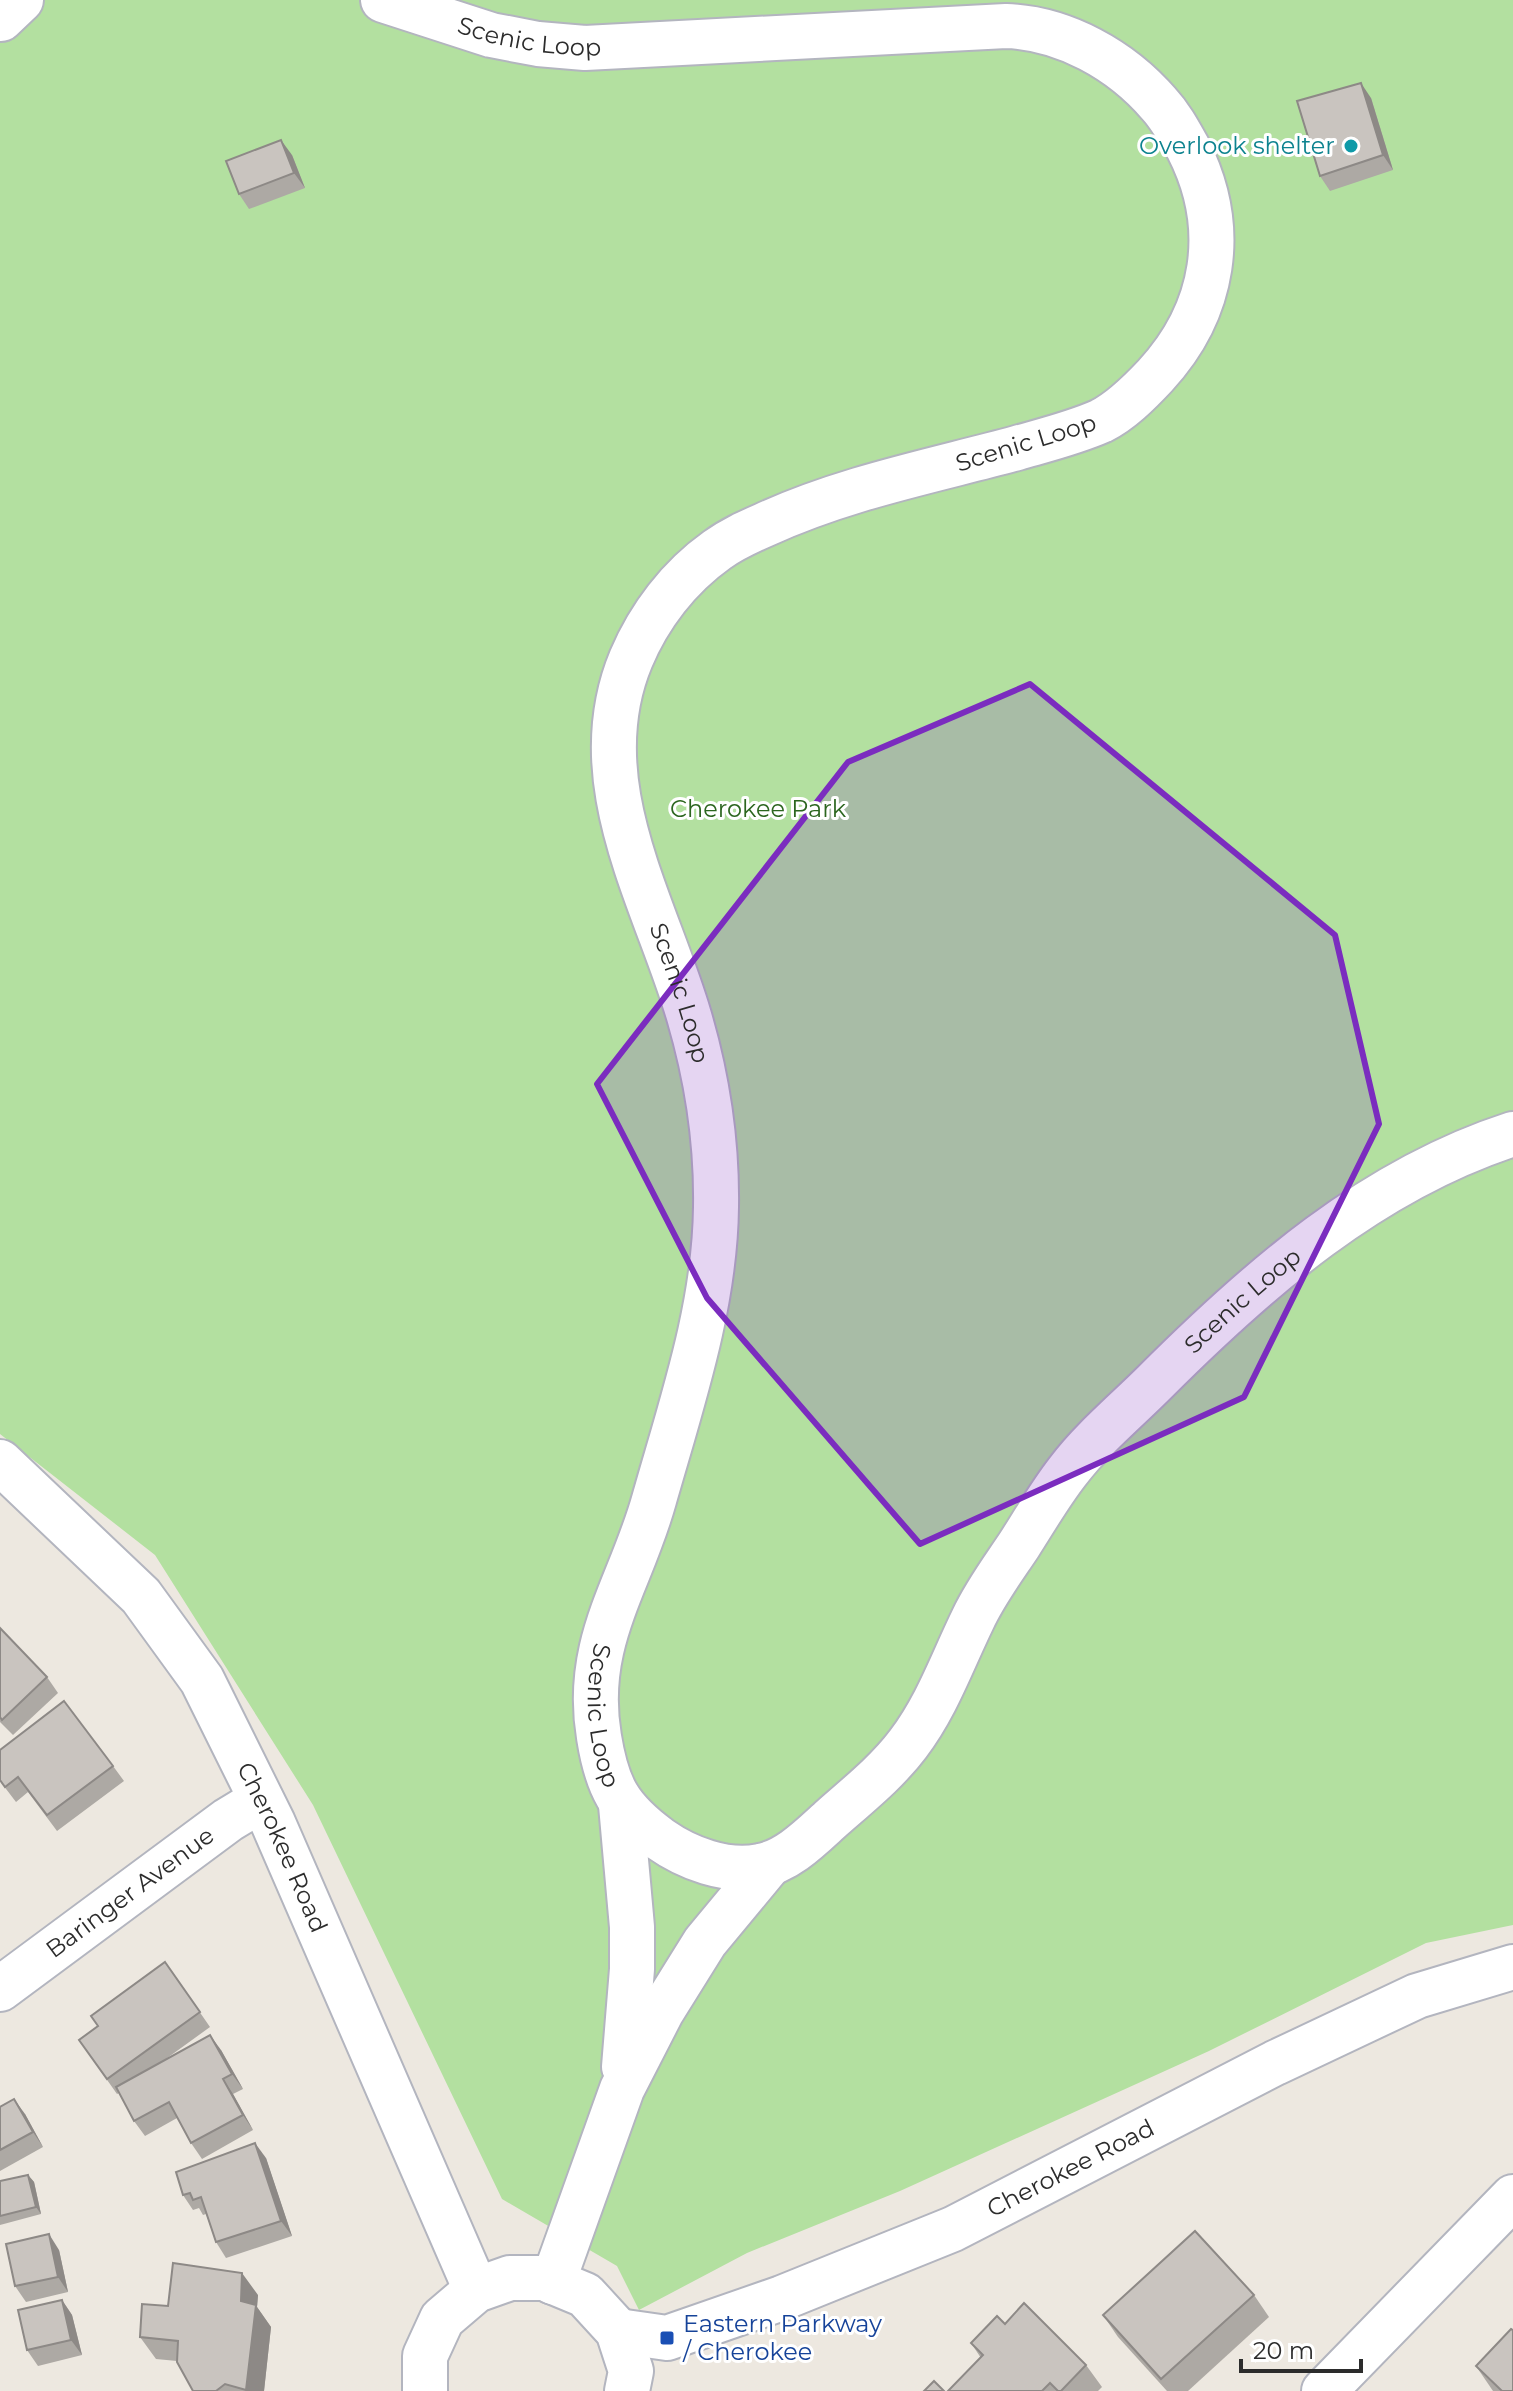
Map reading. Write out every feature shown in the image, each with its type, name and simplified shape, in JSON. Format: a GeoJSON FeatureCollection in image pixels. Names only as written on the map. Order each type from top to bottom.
{"type":"FeatureCollection","features":[{"type":"Feature","properties":{"kind":"street"},"geometry":{"type":"LineString","coordinates":[[0,20],[2,0]]}},
{"type":"Feature","properties":{"kind":"street"},"geometry":{"type":"LineString","coordinates":[[0,20],[21,0]]}},
{"type":"Feature","properties":{"kind":"street","name":"Scenic Loop"},"geometry":{"type":"LineString","coordinates":[[383,0],[491,35],[538,44],[585,48],[881,31],[1006,26],[1036,29],[1103,57],[1144,87],[1162,107],[1196,165],[1211,227],[1209,274],[1186,336],[1154,377],[1108,418],[1055,437],[809,506],[741,535],[724,545],[676,586],[656,614],[630,661],[620,695],[614,734],[617,791],[636,871],[667,951],[692,1030],[710,1113],[716,1190],[712,1262],[690,1372],[650,1515],[609,1620],[596,1672],[595,1705],[601,1749],[621,1805],[675,1849],[735,1868],[768,1866],[802,1845],[905,1748],[935,1704],[978,1608],[1070,1468],[1184,1353],[1279,1267],[1347,1215],[1445,1159],[1513,1134]]}},
{"type":"Feature","properties":{"kind":"street","name":"Cherokee Road"},"geometry":{"type":"LineString","coordinates":[[0,1462],[141,1596],[202,1680],[261,1800],[476,2290]]}},
{"type":"Feature","properties":{"kind":"street","name":"Baringer Avenue"},"geometry":{"type":"LineString","coordinates":[[0,1989],[228,1820],[261,1800]]}},
{"type":"Feature","properties":{"kind":"street"},"geometry":{"type":"LineString","coordinates":[[621,1805],[629,1872],[632,1958],[622,2089]]}},
{"type":"Feature","properties":{"kind":"street"},"geometry":{"type":"LineString","coordinates":[[553,2282],[622,2089],[662,2011],[698,1953],[768,1866]]}},
{"type":"Feature","properties":{"kind":"street","name":"Cherokee Road"},"geometry":{"type":"LineString","coordinates":[[618,2331],[667,2338],[782,2298],[953,2229],[1318,2043],[1417,1996],[1513,1967]]}},
{"type":"Feature","properties":{"kind":"street"},"geometry":{"type":"LineString","coordinates":[[1324,2391],[1513,2197]]}},
{"type":"Feature","properties":{"kind":"street"},"geometry":{"type":"LineString","coordinates":[[425,2391],[425,2356],[442,2319],[476,2290],[510,2278],[544,2278],[585,2295],[618,2331],[631,2371],[627,2391]]}},
{"type":"Feature","properties":{"kind":"highlighted area"},"geometry":{"type":"Polygon","coordinates":[[[1030,684],[1335,935],[1379,1124],[1244,1397],[920,1544],[707,1298],[597,1084],[848,762],[1030,684]]]}},
{"type":"Feature","properties":{"kind":"green space","name":"Cherokee Park"},"geometry":{"type":"Polygon","coordinates":[[[0,0],[1513,0],[1513,1925],[1426,1943],[1209,2051],[900,2191],[747,2253],[639,2310],[617,2266],[502,2199],[313,1805],[155,1555],[0,1434],[0,0]]]}},
{"type":"Feature","properties":{"kind":"building","name":"Overlook shelter"},"geometry":{"type":"Polygon","coordinates":[[[1361,83],[1383,155],[1320,176],[1297,101],[1361,83]]]}},
{"type":"Feature","properties":{"kind":"building"},"geometry":{"type":"Polygon","coordinates":[[[281,140],[294,173],[239,194],[226,161],[281,140]]]}},
{"type":"Feature","properties":{"kind":"building"},"geometry":{"type":"Polygon","coordinates":[[[0,1628],[47,1677],[2,1720],[0,1717],[0,1628]]]}},
{"type":"Feature","properties":{"kind":"building"},"geometry":{"type":"Polygon","coordinates":[[[64,1701],[113,1766],[47,1815],[18,1777],[5,1787],[0,1780],[0,1750],[64,1701]]]}},
{"type":"Feature","properties":{"kind":"building"},"geometry":{"type":"Polygon","coordinates":[[[165,1962],[200,2012],[107,2079],[79,2040],[98,2026],[91,2016],[165,1962]]]}},
{"type":"Feature","properties":{"kind":"building"},"geometry":{"type":"Polygon","coordinates":[[[210,2035],[232,2074],[223,2079],[243,2115],[191,2143],[169,2102],[134,2121],[116,2087],[210,2035]]]}},
{"type":"Feature","properties":{"kind":"building"},"geometry":{"type":"Polygon","coordinates":[[[14,2099],[33,2132],[0,2150],[0,2107],[14,2099]]]}},
{"type":"Feature","properties":{"kind":"building"},"geometry":{"type":"Polygon","coordinates":[[[255,2143],[281,2221],[216,2242],[201,2197],[193,2200],[190,2193],[183,2195],[176,2172],[255,2143]]]}},
{"type":"Feature","properties":{"kind":"building"},"geometry":{"type":"Polygon","coordinates":[[[28,2175],[36,2207],[0,2216],[0,2181],[28,2175]]]}},
{"type":"Feature","properties":{"kind":"building"},"geometry":{"type":"Polygon","coordinates":[[[1195,2231],[1254,2295],[1161,2379],[1103,2315],[1195,2231]]]}},
{"type":"Feature","properties":{"kind":"building"},"geometry":{"type":"Polygon","coordinates":[[[49,2234],[58,2277],[15,2286],[6,2244],[49,2234]]]}},
{"type":"Feature","properties":{"kind":"building"},"geometry":{"type":"Polygon","coordinates":[[[173,2263],[242,2273],[241,2301],[256,2305],[246,2390],[225,2384],[216,2391],[193,2391],[177,2362],[178,2341],[140,2337],[142,2304],[168,2306],[173,2263]]]}},
{"type":"Feature","properties":{"kind":"building"},"geometry":{"type":"Polygon","coordinates":[[[62,2300],[71,2340],[27,2350],[18,2310],[62,2300]]]}},
{"type":"Feature","properties":{"kind":"building"},"geometry":{"type":"Polygon","coordinates":[[[1024,2303],[1086,2365],[1061,2391],[1050,2383],[1042,2391],[948,2391],[983,2355],[971,2343],[997,2316],[1005,2324],[1024,2303]]]}},
{"type":"Feature","properties":{"kind":"building"},"geometry":{"type":"Polygon","coordinates":[[[1511,2329],[1513,2391],[1502,2391],[1476,2366],[1511,2329]]]}},
{"type":"Feature","properties":{"kind":"building"},"geometry":{"type":"Polygon","coordinates":[[[934,2381],[944,2391],[924,2391],[934,2381]]]}},
{"type":"Feature","properties":{"kind":"place","name":"Overlook shelter"},"geometry":{"type":"Point","coordinates":[1351,146]}},
{"type":"Feature","properties":{"kind":"place","name":"Eastern Parkway / Cherokee"},"geometry":{"type":"Point","coordinates":[667,2338]}}]}
